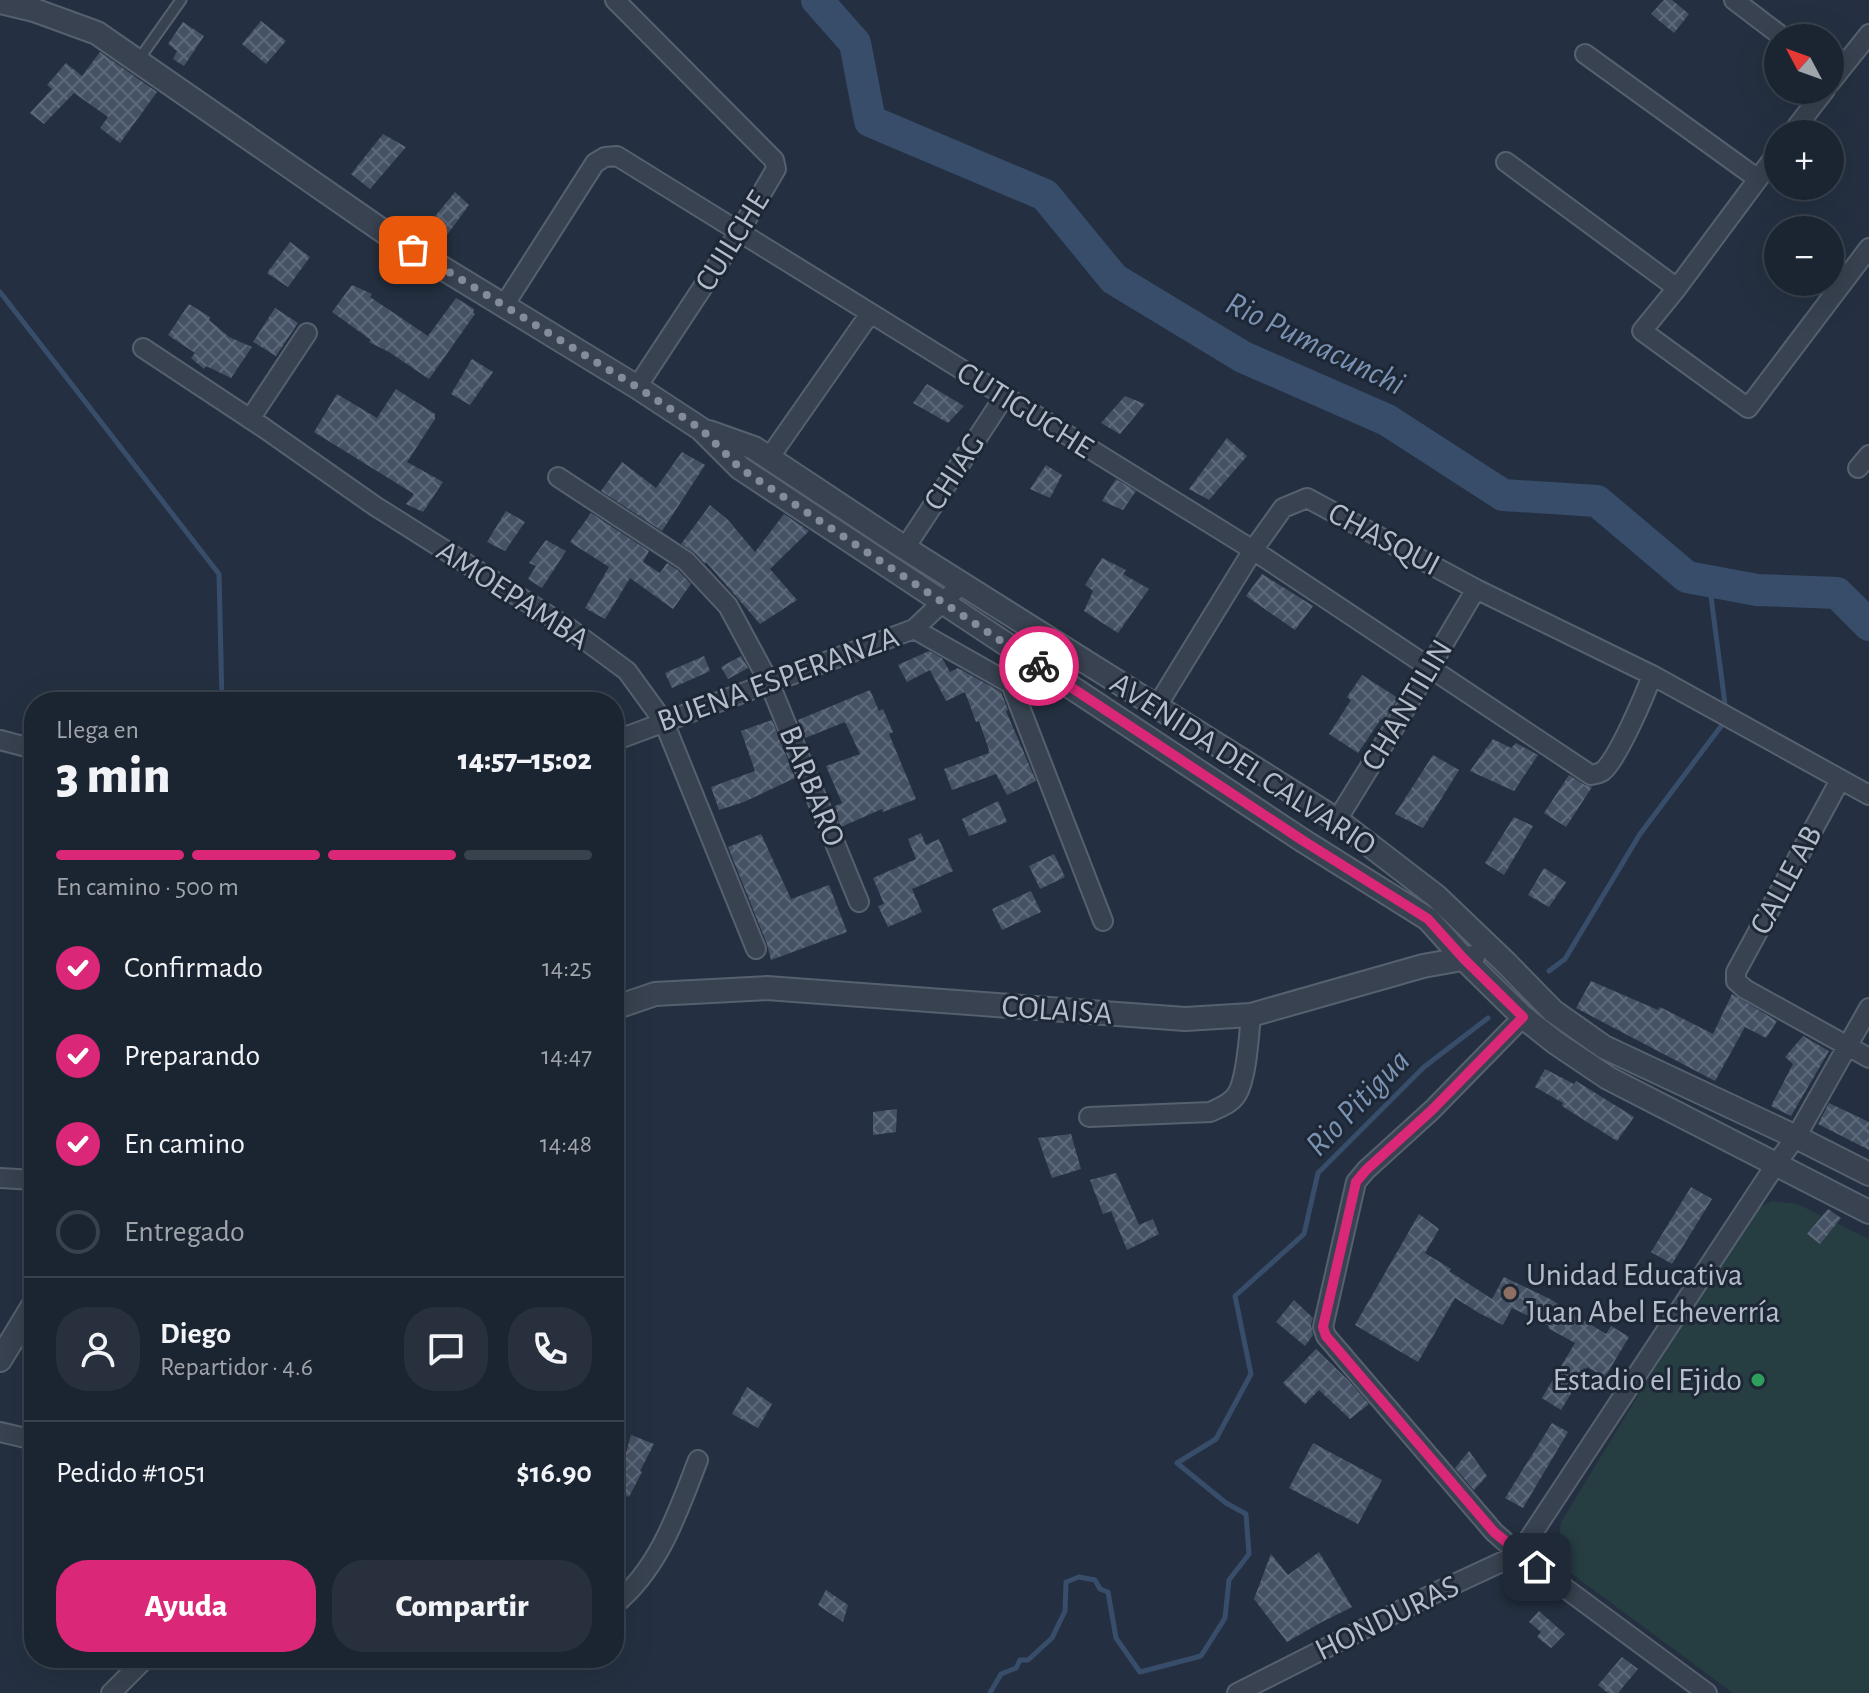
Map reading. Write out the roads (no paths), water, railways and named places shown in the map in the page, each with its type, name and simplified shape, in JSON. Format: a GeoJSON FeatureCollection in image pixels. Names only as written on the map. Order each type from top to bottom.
{"type":"FeatureCollection","features":[{"type":"Feature","properties":{"kind":"street","name":"CUILCHE"},"geometry":{"type":"LineString","coordinates":[[615,0],[774,160],[776,169],[739,232],[637,387]]}},
{"type":"Feature","properties":{"kind":"street"},"geometry":{"type":"LineString","coordinates":[[1734,0],[1766,24]]}},
{"type":"Feature","properties":{"kind":"street"},"geometry":{"type":"LineString","coordinates":[[0,2],[34,10],[97,33],[390,236],[701,429]]}},
{"type":"Feature","properties":{"kind":"street"},"geometry":{"type":"LineString","coordinates":[[1844,63],[1869,34]]}},
{"type":"Feature","properties":{"kind":"street"},"geometry":{"type":"LineString","coordinates":[[1585,54],[1758,179]]}},
{"type":"Feature","properties":{"kind":"street","name":"CUTIGUCHE"},"geometry":{"type":"LineString","coordinates":[[503,307],[595,163],[605,157],[617,156],[869,315],[1253,550],[1591,775],[1602,772],[1612,759],[1643,700],[1652,675]]}},
{"type":"Feature","properties":{"kind":"street"},"geometry":{"type":"LineString","coordinates":[[1506,162],[1677,288]]}},
{"type":"Feature","properties":{"kind":"street"},"geometry":{"type":"LineString","coordinates":[[1764,171],[1642,331],[1748,408],[1869,248]]}},
{"type":"Feature","properties":{"kind":"street"},"geometry":{"type":"LineString","coordinates":[[769,458],[869,315]]}},
{"type":"Feature","properties":{"kind":"street"},"geometry":{"type":"LineString","coordinates":[[250,419],[307,333]]}},
{"type":"Feature","properties":{"kind":"street","name":"AMOEPAMBA"},"geometry":{"type":"LineString","coordinates":[[143,348],[375,506],[570,629],[627,671],[664,722],[756,949]]}},
{"type":"Feature","properties":{"kind":"street","name":"CHIAG"},"geometry":{"type":"LineString","coordinates":[[905,548],[1004,397]]}},
{"type":"Feature","properties":{"kind":"street","name":"AVENIDA DEL CALVARIO"},"geometry":{"type":"LineString","coordinates":[[701,429],[754,448],[905,548],[1337,820],[1436,896],[1553,1011],[1604,1047],[1869,1174]]}},
{"type":"Feature","properties":{"kind":"street","name":"AVENIDA DEL CALVARIO"},"geometry":{"type":"LineString","coordinates":[[701,429],[740,468],[1302,840],[1428,919],[1523,1017],[1608,1078],[1869,1212]]}},
{"type":"Feature","properties":{"kind":"street","name":"BARBARO"},"geometry":{"type":"LineString","coordinates":[[558,477],[686,561],[728,606],[769,682],[859,902]]}},
{"type":"Feature","properties":{"kind":"street","name":"CHASQUI"},"geometry":{"type":"LineString","coordinates":[[1157,706],[1253,550],[1283,508],[1307,498],[1476,589],[1652,675],[1869,795]]}},
{"type":"Feature","properties":{"kind":"street"},"geometry":{"type":"LineString","coordinates":[[914,629],[963,583]]}},
{"type":"Feature","properties":{"kind":"street","name":"CHANTILIN"},"geometry":{"type":"LineString","coordinates":[[1337,820],[1476,589]]}},
{"type":"Feature","properties":{"kind":"street","name":"BUENA ESPERANZA"},"geometry":{"type":"LineString","coordinates":[[624,737],[914,629],[1011,684],[1103,921]]}},
{"type":"Feature","properties":{"kind":"street"},"geometry":{"type":"LineString","coordinates":[[0,740],[24,746]]}},
{"type":"Feature","properties":{"kind":"street","name":"CALLE AB"},"geometry":{"type":"LineString","coordinates":[[1840,780],[1736,972],[1736,981],[1847,1047]]}},
{"type":"Feature","properties":{"kind":"street","name":"COLAISA"},"geometry":{"type":"LineString","coordinates":[[624,1005],[655,994],[767,988],[1185,1019],[1251,1015],[1423,966],[1495,951]]}},
{"type":"Feature","properties":{"kind":"street"},"geometry":{"type":"LineString","coordinates":[[1519,1554],[1796,1137],[1869,1008]]}},
{"type":"Feature","properties":{"kind":"street"},"geometry":{"type":"LineString","coordinates":[[1089,1117],[1210,1112],[1226,1105],[1237,1094],[1243,1074],[1251,1015]]}},
{"type":"Feature","properties":{"kind":"street"},"geometry":{"type":"LineString","coordinates":[[1523,1017],[1356,1182],[1323,1327],[1326,1336],[1494,1532],[1519,1554],[1707,1693]]}},
{"type":"Feature","properties":{"kind":"street"},"geometry":{"type":"LineString","coordinates":[[1847,1047],[1869,1058]]}},
{"type":"Feature","properties":{"kind":"street"},"geometry":{"type":"LineString","coordinates":[[0,1178],[24,1179]]}},
{"type":"Feature","properties":{"kind":"street"},"geometry":{"type":"LineString","coordinates":[[0,1360],[24,1320]]}},
{"type":"Feature","properties":{"kind":"street"},"geometry":{"type":"LineString","coordinates":[[0,1432],[24,1438]]}},
{"type":"Feature","properties":{"kind":"street"},"geometry":{"type":"LineString","coordinates":[[624,1595],[643,1576],[674,1522],[698,1460]]}},
{"type":"Feature","properties":{"kind":"street","name":"HONDURAS"},"geometry":{"type":"LineString","coordinates":[[1237,1693],[1519,1554]]}},
{"type":"Feature","properties":{"kind":"street"},"geometry":{"type":"LineString","coordinates":[[111,1693],[136,1668]]}},
{"type":"Feature","properties":{"kind":"lane"},"geometry":{"type":"LineString","coordinates":[[137,62],[181,0]]}},
{"type":"Feature","properties":{"kind":"waterway","name":"Rio Pumacunchi"},"geometry":{"type":"LineString","coordinates":[[817,0],[855,43],[870,121],[1045,195],[1114,279],[1243,357],[1387,420],[1503,495],[1597,501],[1687,577],[1757,590],[1837,593],[1869,625]]}},
{"type":"Feature","properties":{"kind":"waterway"},"geometry":{"type":"LineString","coordinates":[[0,292],[219,574],[222,692]]}},
{"type":"Feature","properties":{"kind":"waterway","name":"Rio Pitigua"},"geometry":{"type":"LineString","coordinates":[[1709,581],[1726,712]]}},
{"type":"Feature","properties":{"kind":"waterway","name":"Rio Pitigua"},"geometry":{"type":"LineString","coordinates":[[1549,971],[1565,959],[1640,834],[1725,721]]}},
{"type":"Feature","properties":{"kind":"waterway","name":"Rio Pitigua"},"geometry":{"type":"LineString","coordinates":[[990,1693],[1001,1674],[1016,1668],[1020,1660],[1028,1660],[1052,1638],[1065,1611],[1066,1582],[1079,1577],[1095,1580],[1100,1589],[1108,1592],[1116,1638],[1140,1672],[1201,1656],[1225,1618],[1229,1580],[1249,1554],[1246,1514],[1226,1503],[1177,1463],[1216,1439],[1251,1374],[1235,1296],[1304,1234],[1318,1173],[1424,1067],[1488,1018]]}},
{"type":"Feature","properties":{"kind":"place","name":"Unidad Educativa Juan Abel Echeverría"},"geometry":{"type":"Point","coordinates":[1510,1293]}},
{"type":"Feature","properties":{"kind":"place","name":"Estadio el Ejido"},"geometry":{"type":"Point","coordinates":[1758,1380]}}]}
